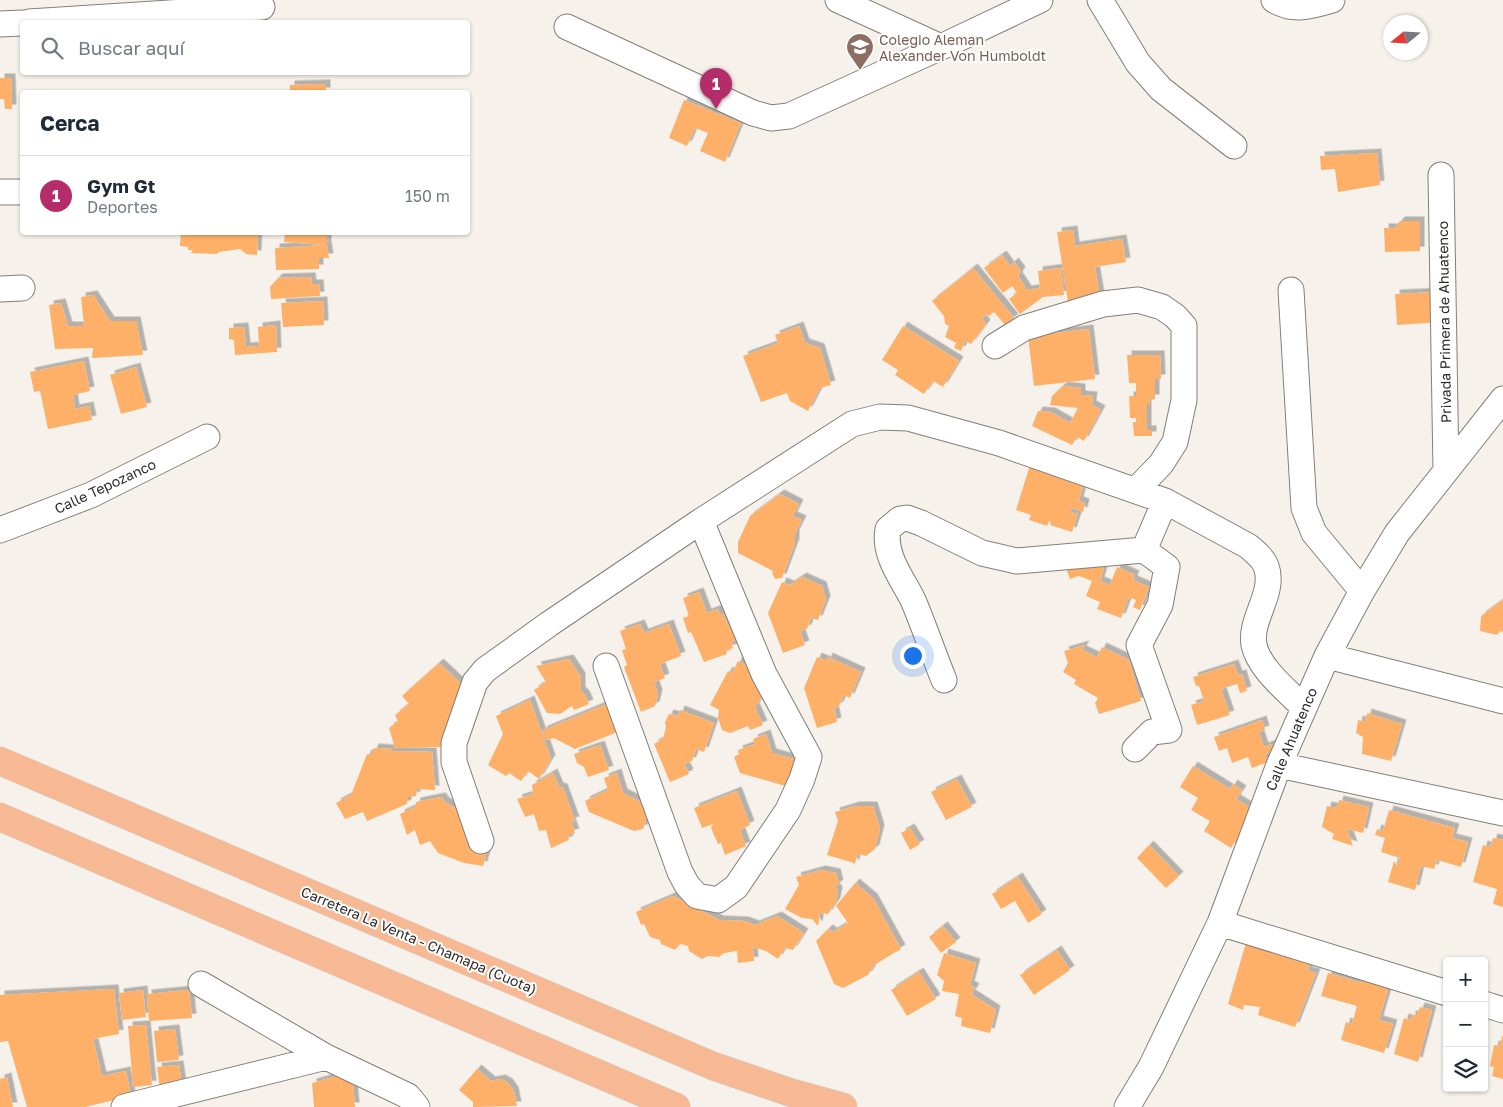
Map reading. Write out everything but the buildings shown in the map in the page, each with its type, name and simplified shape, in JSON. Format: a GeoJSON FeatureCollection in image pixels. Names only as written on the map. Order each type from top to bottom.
{"type":"FeatureCollection","features":[{"type":"Feature","properties":{"kind":"highway","name":"Carretera La Venta - Chamapa (Cuota)"},"geometry":{"type":"LineString","coordinates":[[0,761],[713,1066],[792,1093],[843,1107]]}},
{"type":"Feature","properties":{"kind":"highway"},"geometry":{"type":"LineString","coordinates":[[0,816],[676,1107]]}},
{"type":"Feature","properties":{"kind":"street"},"geometry":{"type":"LineString","coordinates":[[838,0],[941,47]]}},
{"type":"Feature","properties":{"kind":"street"},"geometry":{"type":"LineString","coordinates":[[567,27],[754,113],[771,118],[790,116],[1040,0]]}},
{"type":"Feature","properties":{"kind":"street"},"geometry":{"type":"LineString","coordinates":[[1100,0],[1138,63],[1161,89],[1234,146]]}},
{"type":"Feature","properties":{"kind":"street"},"geometry":{"type":"LineString","coordinates":[[1274,0],[1280,4],[1300,8],[1332,0]]}},
{"type":"Feature","properties":{"kind":"street"},"geometry":{"type":"LineString","coordinates":[[60,20],[262,7]]}},
{"type":"Feature","properties":{"kind":"street"},"geometry":{"type":"LineString","coordinates":[[0,24],[20,23]]}},
{"type":"Feature","properties":{"kind":"street","name":"Privada Primera de Ahuatenco"},"geometry":{"type":"LineString","coordinates":[[1442,175],[1446,470]]}},
{"type":"Feature","properties":{"kind":"street"},"geometry":{"type":"LineString","coordinates":[[0,192],[20,192]]}},
{"type":"Feature","properties":{"kind":"street"},"geometry":{"type":"LineString","coordinates":[[1291,290],[1304,508],[1314,534],[1362,591]]}},
{"type":"Feature","properties":{"kind":"street"},"geometry":{"type":"LineString","coordinates":[[995,346],[1024,328],[1103,304],[1138,300],[1162,307],[1184,326],[1184,400],[1175,442],[1161,464],[1136,490]]}},
{"type":"Feature","properties":{"kind":"street","name":"Calle Ahuatenco"},"geometry":{"type":"LineString","coordinates":[[1127,1107],[1151,1068],[1220,923],[1279,765],[1327,656],[1362,591],[1397,534],[1503,399]]}},
{"type":"Feature","properties":{"kind":"street"},"geometry":{"type":"LineString","coordinates":[[481,841],[454,762],[454,743],[475,682],[485,670],[549,624],[701,521],[852,424],[880,417],[908,418],[990,440],[1136,490],[1165,501],[1248,546],[1260,556],[1266,566],[1268,581],[1254,627],[1254,644],[1258,657],[1271,675],[1304,708]]}},
{"type":"Feature","properties":{"kind":"street","name":"Calle Tepozanco"},"geometry":{"type":"LineString","coordinates":[[0,530],[20,524],[91,495],[207,437]]}},
{"type":"Feature","properties":{"kind":"street"},"geometry":{"type":"LineString","coordinates":[[1144,550],[1165,501]]}},
{"type":"Feature","properties":{"kind":"street"},"geometry":{"type":"LineString","coordinates":[[944,680],[913,601],[887,545],[888,529],[895,522],[907,518],[982,553],[1017,561],[1144,550],[1167,566],[1160,605],[1139,645],[1169,730],[1152,732],[1135,749]]}},
{"type":"Feature","properties":{"kind":"street"},"geometry":{"type":"LineString","coordinates":[[606,666],[680,872],[687,885],[698,896],[718,900],[736,887],[788,810],[809,758],[764,674],[701,521]]}},
{"type":"Feature","properties":{"kind":"street"},"geometry":{"type":"LineString","coordinates":[[1327,656],[1503,701]]}},
{"type":"Feature","properties":{"kind":"street"},"geometry":{"type":"LineString","coordinates":[[1279,765],[1503,813]]}},
{"type":"Feature","properties":{"kind":"street"},"geometry":{"type":"LineString","coordinates":[[1220,923],[1443,992]]}},
{"type":"Feature","properties":{"kind":"street"},"geometry":{"type":"LineString","coordinates":[[202,984],[326,1057],[412,1101]]}},
{"type":"Feature","properties":{"kind":"street"},"geometry":{"type":"LineString","coordinates":[[1488,1005],[1503,1010]]}},
{"type":"Feature","properties":{"kind":"street"},"geometry":{"type":"LineString","coordinates":[[124,1107],[326,1057]]}},
{"type":"Feature","properties":{"kind":"place","name":"Colegio Aleman Alexander Von Humboldt"},"geometry":{"type":"Point","coordinates":[860,71]}},
{"type":"Feature","properties":{"kind":"place","name":"Gym Gt"},"geometry":{"type":"Point","coordinates":[716,109]}}]}
